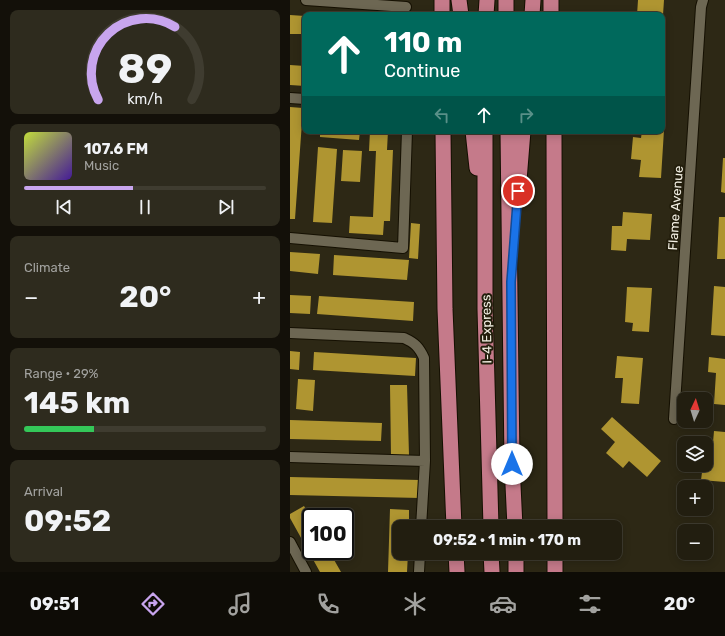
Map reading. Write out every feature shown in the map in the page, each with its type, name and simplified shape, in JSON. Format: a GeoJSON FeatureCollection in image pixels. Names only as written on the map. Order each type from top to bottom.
{"type":"FeatureCollection","features":[{"type":"Feature","properties":{"kind":"highway"},"geometry":{"type":"LineString","coordinates":[[442,0],[442,12]]}},
{"type":"Feature","properties":{"kind":"highway"},"geometry":{"type":"LineString","coordinates":[[459,0],[461,12]]}},
{"type":"Feature","properties":{"kind":"highway"},"geometry":{"type":"LineString","coordinates":[[486,12],[487,0]]}},
{"type":"Feature","properties":{"kind":"highway"},"geometry":{"type":"LineString","coordinates":[[506,0],[506,12]]}},
{"type":"Feature","properties":{"kind":"highway"},"geometry":{"type":"LineString","coordinates":[[532,12],[533,0]]}},
{"type":"Feature","properties":{"kind":"highway"},"geometry":{"type":"LineString","coordinates":[[551,0],[552,12]]}},
{"type":"Feature","properties":{"kind":"highway"},"geometry":{"type":"LineString","coordinates":[[443,134],[445,317],[454,520]]}},
{"type":"Feature","properties":{"kind":"highway"},"geometry":{"type":"LineString","coordinates":[[473,134],[485,245]]}},
{"type":"Feature","properties":{"kind":"highway","name":"I-4 Express"},"geometry":{"type":"LineString","coordinates":[[485,134],[485,245],[491,520]]}},
{"type":"Feature","properties":{"kind":"highway","name":"I-4 Express"},"geometry":{"type":"LineString","coordinates":[[508,134],[512,464],[515,520]]}},
{"type":"Feature","properties":{"kind":"highway"},"geometry":{"type":"LineString","coordinates":[[511,282],[523,134]]}},
{"type":"Feature","properties":{"kind":"highway"},"geometry":{"type":"LineString","coordinates":[[554,134],[555,520]]}},
{"type":"Feature","properties":{"kind":"highway"},"geometry":{"type":"LineString","coordinates":[[456,560],[456,572]]}},
{"type":"Feature","properties":{"kind":"highway"},"geometry":{"type":"LineString","coordinates":[[491,560],[492,572]]}},
{"type":"Feature","properties":{"kind":"highway"},"geometry":{"type":"LineString","coordinates":[[516,560],[516,572]]}},
{"type":"Feature","properties":{"kind":"highway"},"geometry":{"type":"LineString","coordinates":[[555,560],[555,572]]}},
{"type":"Feature","properties":{"kind":"street"},"geometry":{"type":"LineString","coordinates":[[306,0],[407,7]]}},
{"type":"Feature","properties":{"kind":"street","name":"Flame Avenue"},"geometry":{"type":"LineString","coordinates":[[674,419],[703,0]]}},
{"type":"Feature","properties":{"kind":"street"},"geometry":{"type":"LineString","coordinates":[[290,98],[302,99]]}},
{"type":"Feature","properties":{"kind":"street"},"geometry":{"type":"LineString","coordinates":[[290,238],[403,248],[407,134]]}},
{"type":"Feature","properties":{"kind":"street"},"geometry":{"type":"LineString","coordinates":[[290,333],[404,338],[413,342],[419,347],[424,358],[425,461],[421,520]]}},
{"type":"Feature","properties":{"kind":"street"},"geometry":{"type":"LineString","coordinates":[[290,457],[425,461]]}},
{"type":"Feature","properties":{"kind":"street"},"geometry":{"type":"LineString","coordinates":[[290,542],[294,562],[306,572]]}},
{"type":"Feature","properties":{"kind":"street"},"geometry":{"type":"LineString","coordinates":[[419,572],[420,560]]}},
{"type":"Feature","properties":{"kind":"building"},"geometry":{"type":"Polygon","coordinates":[[[638,0],[664,0],[663,12],[637,12],[638,0]]]}},
{"type":"Feature","properties":{"kind":"building"},"geometry":{"type":"Polygon","coordinates":[[[290,15],[302,16],[302,34],[290,34],[290,15]]]}},
{"type":"Feature","properties":{"kind":"building"},"geometry":{"type":"Polygon","coordinates":[[[290,65],[302,66],[302,86],[290,85],[290,65]]]}},
{"type":"Feature","properties":{"kind":"building"},"geometry":{"type":"Polygon","coordinates":[[[290,107],[302,108],[302,122],[295,219],[290,219],[290,107]]]}},
{"type":"Feature","properties":{"kind":"building"},"geometry":{"type":"Polygon","coordinates":[[[320,134],[360,134],[359,140],[320,137],[320,134]]]}},
{"type":"Feature","properties":{"kind":"building"},"geometry":{"type":"Polygon","coordinates":[[[370,134],[388,134],[387,150],[393,150],[390,221],[384,221],[383,235],[349,233],[350,216],[373,217],[376,151],[369,151],[370,134]]]}},
{"type":"Feature","properties":{"kind":"building"},"geometry":{"type":"Polygon","coordinates":[[[642,134],[664,134],[661,178],[639,177],[641,160],[631,159],[633,137],[641,138],[642,134]]]}},
{"type":"Feature","properties":{"kind":"building"},"geometry":{"type":"Polygon","coordinates":[[[318,147],[337,149],[332,223],[313,222],[318,147]]]}},
{"type":"Feature","properties":{"kind":"building"},"geometry":{"type":"Polygon","coordinates":[[[343,150],[362,151],[360,182],[341,181],[343,150]]]}},
{"type":"Feature","properties":{"kind":"building"},"geometry":{"type":"Polygon","coordinates":[[[723,158],[725,158],[725,193],[721,192],[723,158]]]}},
{"type":"Feature","properties":{"kind":"building"},"geometry":{"type":"Polygon","coordinates":[[[623,212],[652,214],[650,240],[627,239],[626,251],[611,250],[612,226],[622,226],[623,212]]]}},
{"type":"Feature","properties":{"kind":"building"},"geometry":{"type":"Polygon","coordinates":[[[719,217],[725,217],[725,259],[717,259],[719,217]]]}},
{"type":"Feature","properties":{"kind":"building"},"geometry":{"type":"Polygon","coordinates":[[[411,223],[420,224],[418,259],[409,258],[411,223]]]}},
{"type":"Feature","properties":{"kind":"building"},"geometry":{"type":"Polygon","coordinates":[[[290,252],[320,254],[318,274],[290,271],[290,252]]]}},
{"type":"Feature","properties":{"kind":"building"},"geometry":{"type":"Polygon","coordinates":[[[334,255],[409,260],[407,280],[333,275],[334,255]]]}},
{"type":"Feature","properties":{"kind":"building"},"geometry":{"type":"Polygon","coordinates":[[[714,286],[725,287],[725,336],[711,335],[714,286]]]}},
{"type":"Feature","properties":{"kind":"building"},"geometry":{"type":"Polygon","coordinates":[[[627,287],[652,288],[649,332],[632,331],[633,323],[625,322],[627,287]]]}},
{"type":"Feature","properties":{"kind":"building"},"geometry":{"type":"Polygon","coordinates":[[[290,295],[311,296],[310,314],[290,313],[290,295]]]}},
{"type":"Feature","properties":{"kind":"building"},"geometry":{"type":"Polygon","coordinates":[[[319,296],[414,302],[413,321],[317,314],[319,296]]]}},
{"type":"Feature","properties":{"kind":"building"},"geometry":{"type":"Polygon","coordinates":[[[290,351],[300,352],[299,370],[290,369],[290,351]]]}},
{"type":"Feature","properties":{"kind":"building"},"geometry":{"type":"Polygon","coordinates":[[[314,352],[416,358],[415,376],[313,370],[314,352]]]}},
{"type":"Feature","properties":{"kind":"building"},"geometry":{"type":"Polygon","coordinates":[[[617,356],[643,358],[639,404],[621,403],[623,378],[615,378],[617,356]]]}},
{"type":"Feature","properties":{"kind":"building"},"geometry":{"type":"Polygon","coordinates":[[[709,357],[725,359],[725,405],[714,404],[716,373],[708,372],[709,357]]]}},
{"type":"Feature","properties":{"kind":"building"},"geometry":{"type":"Polygon","coordinates":[[[298,379],[315,380],[313,411],[296,409],[298,379]]]}},
{"type":"Feature","properties":{"kind":"building"},"geometry":{"type":"Polygon","coordinates":[[[390,385],[407,385],[409,455],[391,456],[390,385]]]}},
{"type":"Feature","properties":{"kind":"building"},"geometry":{"type":"Polygon","coordinates":[[[612,417],[661,461],[647,477],[629,461],[623,468],[606,453],[615,442],[601,429],[612,417]]]}},
{"type":"Feature","properties":{"kind":"building"},"geometry":{"type":"Polygon","coordinates":[[[290,420],[382,423],[381,441],[290,439],[290,420]]]}},
{"type":"Feature","properties":{"kind":"building"},"geometry":{"type":"Polygon","coordinates":[[[714,431],[725,432],[725,482],[701,480],[702,472],[713,472],[714,431]]]}},
{"type":"Feature","properties":{"kind":"building"},"geometry":{"type":"Polygon","coordinates":[[[290,477],[420,480],[420,498],[290,495],[290,477]]]}},
{"type":"Feature","properties":{"kind":"building"},"geometry":{"type":"Polygon","coordinates":[[[304,506],[305,508],[302,508],[302,540],[290,518],[290,514],[304,506]]]}},
{"type":"Feature","properties":{"kind":"building"},"geometry":{"type":"Polygon","coordinates":[[[390,509],[409,510],[409,520],[392,520],[392,560],[408,560],[407,572],[388,572],[390,509]]]}},
{"type":"Feature","properties":{"kind":"building"},"geometry":{"type":"Polygon","coordinates":[[[313,560],[334,560],[341,572],[320,572],[313,560]]]}},
{"type":"Feature","properties":{"kind":"route"},"geometry":{"type":"LineString","coordinates":[[512,464],[511,282],[518,191]]}}]}
